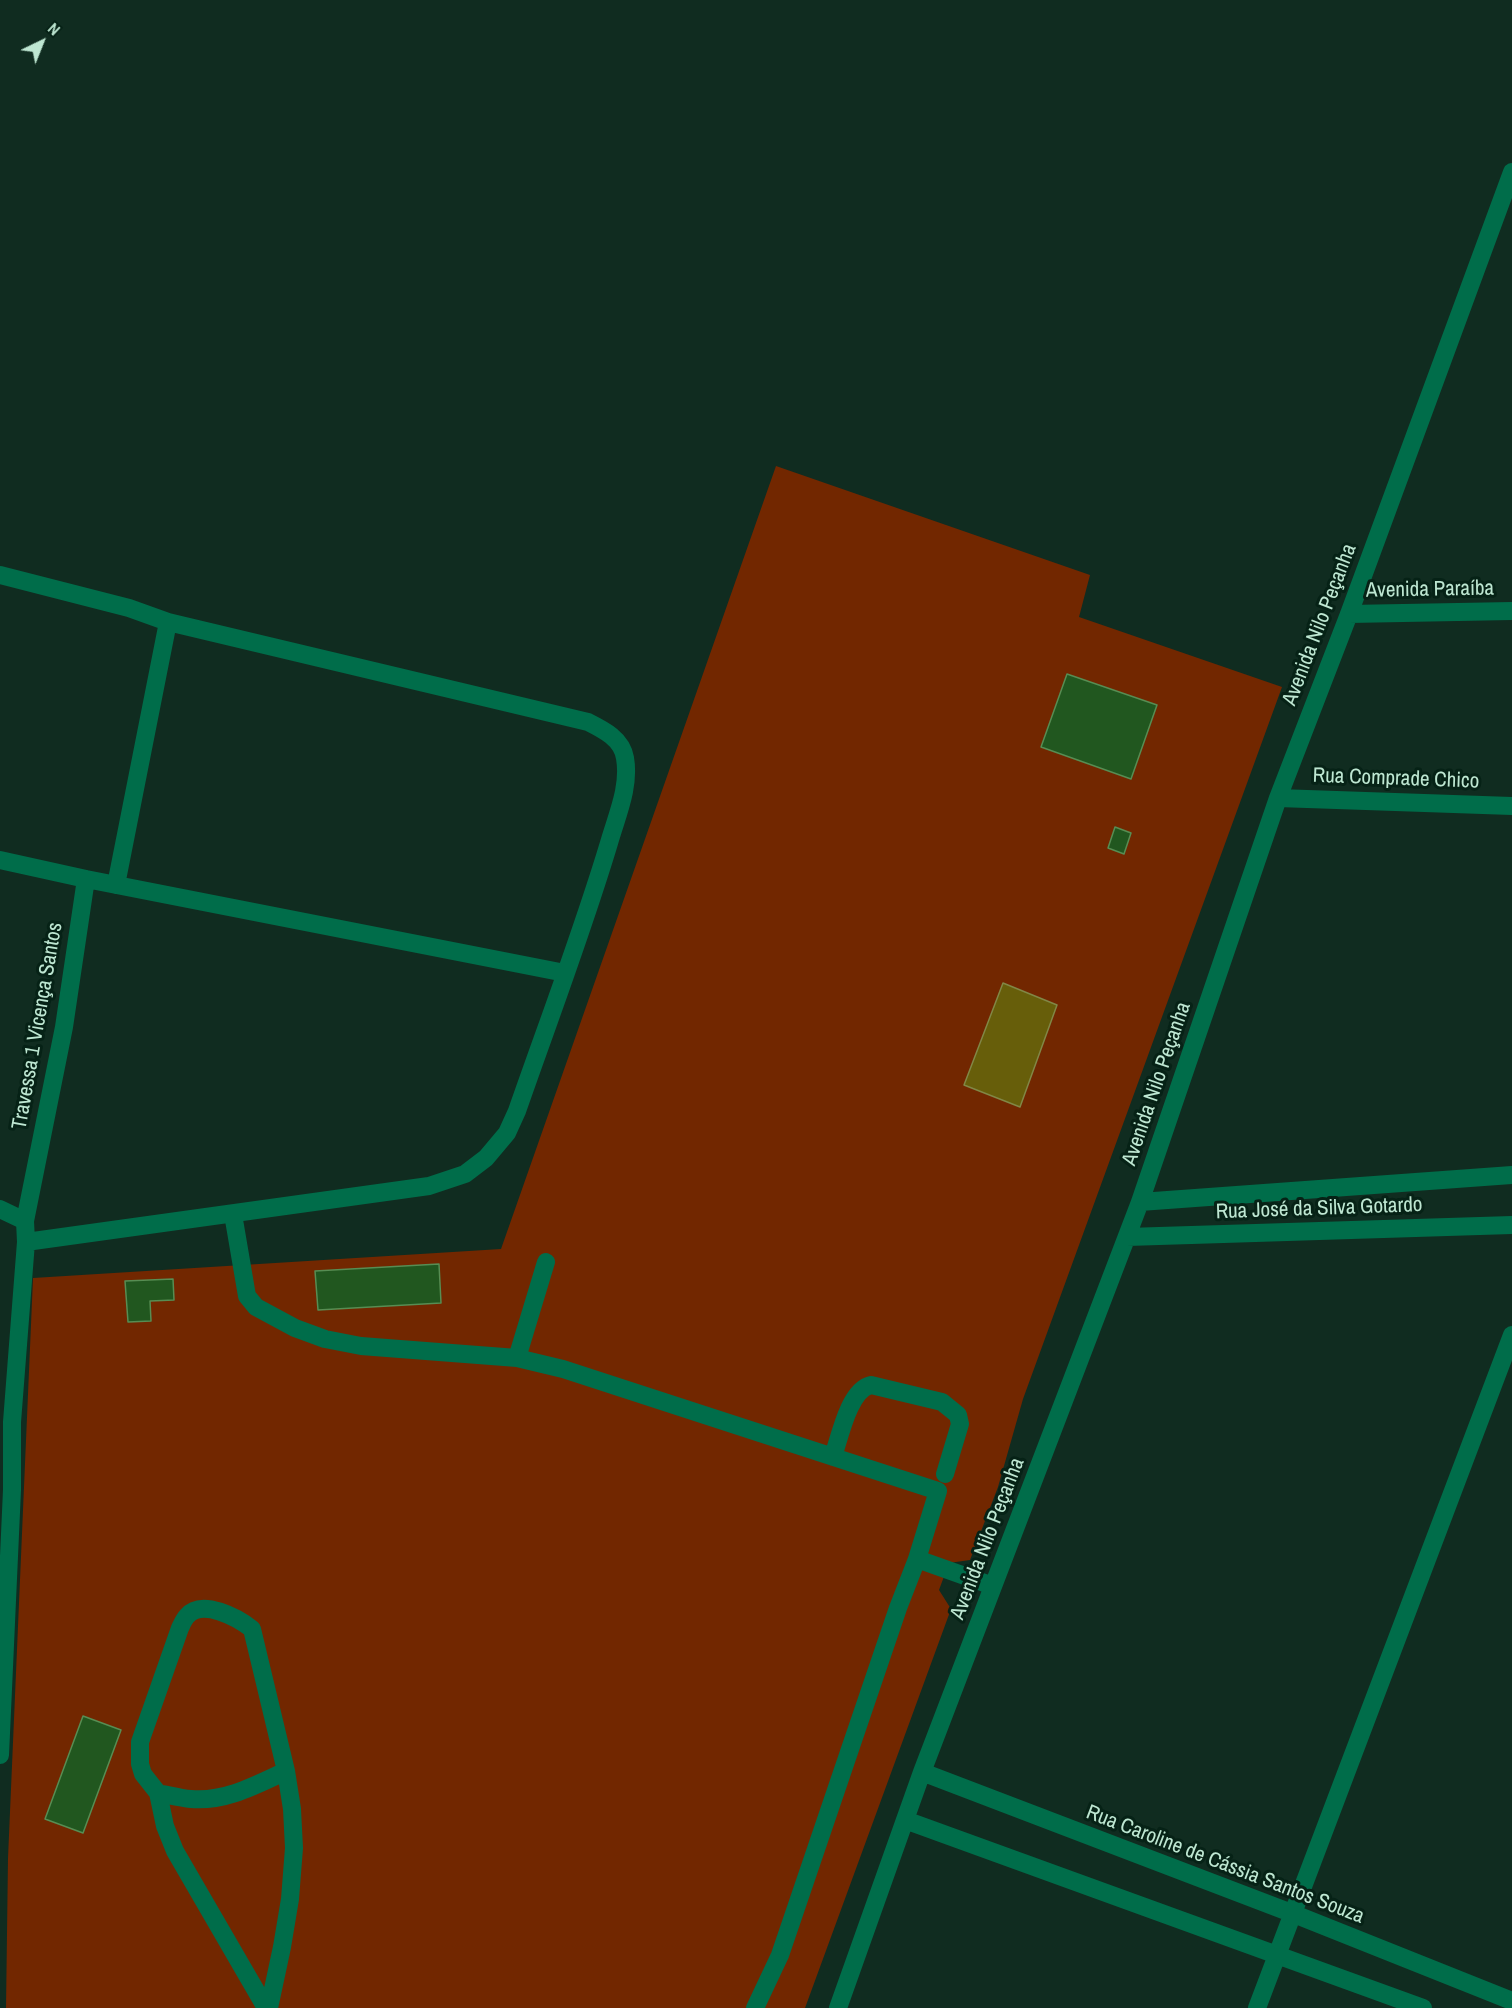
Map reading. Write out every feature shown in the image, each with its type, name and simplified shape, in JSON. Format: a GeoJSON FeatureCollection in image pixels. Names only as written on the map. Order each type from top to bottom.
{"type":"FeatureCollection","features":[{"type":"Feature","properties":{"kind":"street","name":"Avenida Nilo Peçanha"},"geometry":{"type":"LineString","coordinates":[[838,2008],[922,1772],[1140,1202],[1278,798],[1349,614],[1512,172]]}},
{"type":"Feature","properties":{"kind":"street"},"geometry":{"type":"LineString","coordinates":[[0,575],[129,608],[168,622],[588,722],[619,742],[625,756],[627,780],[598,881],[507,1133],[486,1158],[465,1174],[429,1186],[26,1242]]}},
{"type":"Feature","properties":{"kind":"street","name":"Avenida Paraíba"},"geometry":{"type":"LineString","coordinates":[[1349,614],[1512,611]]}},
{"type":"Feature","properties":{"kind":"street"},"geometry":{"type":"LineString","coordinates":[[116,885],[168,622]]}},
{"type":"Feature","properties":{"kind":"street","name":"Rua Comprade Chico"},"geometry":{"type":"LineString","coordinates":[[1278,798],[1512,806]]}},
{"type":"Feature","properties":{"kind":"street"},"geometry":{"type":"LineString","coordinates":[[0,860],[565,973]]}},
{"type":"Feature","properties":{"kind":"street","name":"Travessa 1 Vicença Santos"},"geometry":{"type":"LineString","coordinates":[[0,1755],[6,1488],[26,1242],[25,1221],[64,1027],[86,879]]}},
{"type":"Feature","properties":{"kind":"street","name":"Rua José da Silva Gotardo"},"geometry":{"type":"LineString","coordinates":[[1140,1202],[1512,1175]]}},
{"type":"Feature","properties":{"kind":"street"},"geometry":{"type":"LineString","coordinates":[[0,1209],[25,1221]]}},
{"type":"Feature","properties":{"kind":"street"},"geometry":{"type":"LineString","coordinates":[[233,1214],[247,1296],[256,1307],[295,1329],[325,1339],[361,1346],[517,1358],[563,1369],[938,1491],[918,1559],[898,1608],[780,1955],[754,2008]]}},
{"type":"Feature","properties":{"kind":"street","name":"Rua José da Silva Gotardo"},"geometry":{"type":"LineString","coordinates":[[1127,1237],[1512,1225]]}},
{"type":"Feature","properties":{"kind":"street"},"geometry":{"type":"LineString","coordinates":[[517,1358],[546,1262]]}},
{"type":"Feature","properties":{"kind":"street"},"geometry":{"type":"LineString","coordinates":[[1257,2008],[1512,1335]]}},
{"type":"Feature","properties":{"kind":"street"},"geometry":{"type":"LineString","coordinates":[[833,1457],[854,1397],[864,1386],[871,1384],[942,1402],[958,1415],[960,1424],[945,1474]]}},
{"type":"Feature","properties":{"kind":"street"},"geometry":{"type":"LineString","coordinates":[[918,1559],[993,1586]]}},
{"type":"Feature","properties":{"kind":"street"},"geometry":{"type":"LineString","coordinates":[[209,1609],[226,1613],[252,1629],[286,1771],[292,1809],[294,1848],[289,1909],[267,2008],[175,1851],[165,1826],[158,1792],[143,1774],[140,1764],[140,1742],[180,1628],[187,1616],[194,1610],[209,1609]]}},
{"type":"Feature","properties":{"kind":"street"},"geometry":{"type":"LineString","coordinates":[[158,1792],[191,1799],[214,1798],[234,1794],[286,1771]]}},
{"type":"Feature","properties":{"kind":"street","name":"Rua Caroline de Cássia Santos Souza"},"geometry":{"type":"LineString","coordinates":[[922,1772],[1294,1914],[1512,2001]]}},
{"type":"Feature","properties":{"kind":"street"},"geometry":{"type":"LineString","coordinates":[[905,1820],[1423,2008]]}},
{"type":"Feature","properties":{"kind":"shaded area"},"geometry":{"type":"Polygon","coordinates":[[[776,466],[1090,575],[1079,617],[1282,687],[1023,1399],[998,1487],[970,1560],[949,1563],[939,1590],[951,1609],[805,2008],[6,2008],[8,1858],[33,1278],[501,1249],[776,466]]]}},
{"type":"Feature","properties":{"kind":"shaded area"},"geometry":{"type":"Polygon","coordinates":[[[1003,983],[1057,1005],[1020,1107],[964,1085],[1003,983]]]}},
{"type":"Feature","properties":{"kind":"building"},"geometry":{"type":"Polygon","coordinates":[[[1067,674],[1157,705],[1131,779],[1041,747],[1067,674]]]}},
{"type":"Feature","properties":{"kind":"building"},"geometry":{"type":"Polygon","coordinates":[[[1115,827],[1131,833],[1124,854],[1108,848],[1115,827]]]}},
{"type":"Feature","properties":{"kind":"building"},"geometry":{"type":"Polygon","coordinates":[[[439,1264],[441,1303],[318,1310],[315,1271],[439,1264]]]}},
{"type":"Feature","properties":{"kind":"building"},"geometry":{"type":"Polygon","coordinates":[[[173,1279],[174,1300],[150,1301],[151,1321],[128,1322],[125,1281],[173,1279]]]}},
{"type":"Feature","properties":{"kind":"building"},"geometry":{"type":"Polygon","coordinates":[[[83,1716],[121,1730],[83,1833],[45,1819],[83,1716]]]}}]}
